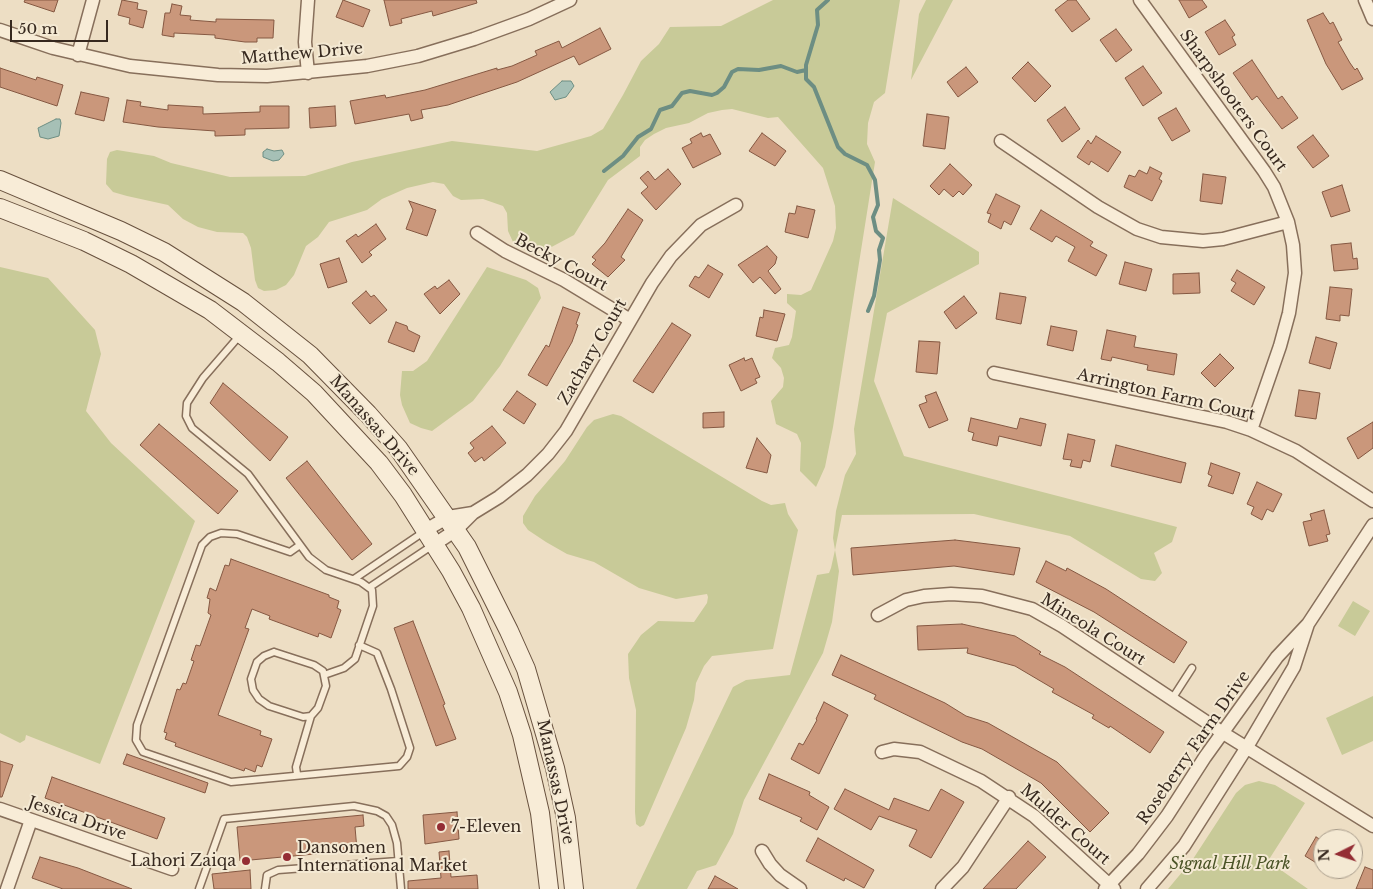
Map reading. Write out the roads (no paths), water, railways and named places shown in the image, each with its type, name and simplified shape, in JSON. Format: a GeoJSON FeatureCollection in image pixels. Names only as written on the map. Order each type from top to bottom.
{"type":"FeatureCollection","features":[{"type":"Feature","properties":{"kind":"street"},"geometry":{"type":"LineString","coordinates":[[78,55],[93,0]]}},
{"type":"Feature","properties":{"kind":"street"},"geometry":{"type":"LineString","coordinates":[[308,0],[305,42],[308,73]]}},
{"type":"Feature","properties":{"kind":"street","name":"Matthew Drive"},"geometry":{"type":"LineString","coordinates":[[0,30],[78,55],[130,66],[171,72],[261,76],[367,66],[418,56],[517,23],[570,0]]}},
{"type":"Feature","properties":{"kind":"street","name":"Sharpshooters Court"},"geometry":{"type":"LineString","coordinates":[[1140,0],[1264,171],[1274,187],[1288,222],[1293,245],[1295,273],[1289,313],[1280,346],[1251,430]]}},
{"type":"Feature","properties":{"kind":"street"},"geometry":{"type":"LineString","coordinates":[[1365,0],[1373,19]]}},
{"type":"Feature","properties":{"kind":"street"},"geometry":{"type":"LineString","coordinates":[[1001,141],[1098,207],[1137,229],[1161,237],[1182,241],[1216,240],[1288,222]]}},
{"type":"Feature","properties":{"kind":"street","name":"Manassas Drive"},"geometry":{"type":"LineString","coordinates":[[0,180],[130,235],[164,252],[243,302],[310,355],[368,414],[398,448],[452,524],[485,582],[526,669],[555,768],[566,818],[574,889]]}},
{"type":"Feature","properties":{"kind":"street","name":"Zachary Court"},"geometry":{"type":"LineString","coordinates":[[431,537],[499,498],[527,475],[548,454],[566,430],[652,283],[685,239],[702,225],[736,205]]}},
{"type":"Feature","properties":{"kind":"street","name":"Manassas Drive"},"geometry":{"type":"LineString","coordinates":[[0,208],[84,242],[131,264],[202,305],[242,333],[314,393],[378,463],[431,537],[471,608],[508,692],[522,735],[540,813],[550,889]]}},
{"type":"Feature","properties":{"kind":"street","name":"Becky Court"},"geometry":{"type":"LineString","coordinates":[[477,233],[505,251],[564,280],[630,320]]}},
{"type":"Feature","properties":{"kind":"street","name":"Arrington Farm Court"},"geometry":{"type":"LineString","coordinates":[[994,373],[1227,422],[1251,430],[1296,451],[1373,501]]}},
{"type":"Feature","properties":{"kind":"street","name":"Roseberry Farm Drive"},"geometry":{"type":"LineString","coordinates":[[1109,888],[1167,816],[1277,657],[1308,624],[1373,525]]}},
{"type":"Feature","properties":{"kind":"street","name":"Mineola Court"},"geometry":{"type":"LineString","coordinates":[[878,615],[906,600],[924,596],[967,594],[1007,601],[1032,609],[1062,626],[1223,733],[1373,826]]}},
{"type":"Feature","properties":{"kind":"street","name":"Roseberry Farm Drive"},"geometry":{"type":"LineString","coordinates":[[1147,889],[1184,846],[1247,747],[1294,667],[1308,624]]}},
{"type":"Feature","properties":{"kind":"street","name":"Mulder Court"},"geometry":{"type":"LineString","coordinates":[[882,752],[894,749],[920,752],[981,781],[1009,797],[1034,816],[1109,888]]}},
{"type":"Feature","properties":{"kind":"street"},"geometry":{"type":"LineString","coordinates":[[942,889],[963,867],[1009,797]]}},
{"type":"Feature","properties":{"kind":"street","name":"Jessica Drive"},"geometry":{"type":"LineString","coordinates":[[0,809],[172,869]]}},
{"type":"Feature","properties":{"kind":"street"},"geometry":{"type":"LineString","coordinates":[[7,889],[32,820]]}},
{"type":"Feature","properties":{"kind":"street"},"geometry":{"type":"LineString","coordinates":[[762,851],[780,875],[800,889]]}},
{"type":"Feature","properties":{"kind":"lane"},"geometry":{"type":"LineString","coordinates":[[242,333],[203,378],[187,403],[186,416],[192,428],[248,474],[309,557],[326,570],[354,579],[370,587],[374,595],[373,606],[354,659],[344,668],[324,675]]}},
{"type":"Feature","properties":{"kind":"lane"},"geometry":{"type":"LineString","coordinates":[[300,545],[290,552],[237,534],[221,533],[210,537],[202,545],[136,726],[136,740],[143,752],[231,782],[297,774],[399,766],[410,748],[378,653],[359,645]]}},
{"type":"Feature","properties":{"kind":"lane"},"geometry":{"type":"LineString","coordinates":[[354,579],[431,537]]}},
{"type":"Feature","properties":{"kind":"lane"},"geometry":{"type":"LineString","coordinates":[[370,587],[431,537]]}},
{"type":"Feature","properties":{"kind":"lane"},"geometry":{"type":"LineString","coordinates":[[297,774],[296,767],[311,716],[318,708],[326,686],[324,675],[314,665],[274,652],[264,656],[253,670],[253,690],[259,699],[269,706],[303,717],[311,716]]}},
{"type":"Feature","properties":{"kind":"lane"},"geometry":{"type":"LineString","coordinates":[[1172,699],[1192,668]]}},
{"type":"Feature","properties":{"kind":"lane"},"geometry":{"type":"LineString","coordinates":[[199,889],[224,819],[365,807],[386,816],[396,833],[400,889]]}},
{"type":"Feature","properties":{"kind":"lane"},"geometry":{"type":"LineString","coordinates":[[265,889],[267,875],[278,870],[398,860]]}},
{"type":"Feature","properties":{"kind":"waterway"},"geometry":{"type":"LineString","coordinates":[[828,0],[817,10],[818,25],[806,65],[806,79],[814,87],[838,147],[845,154],[867,165],[875,180],[878,205],[873,217],[876,231],[883,238],[879,250],[880,260],[874,296],[868,311]]}},
{"type":"Feature","properties":{"kind":"waterway"},"geometry":{"type":"LineString","coordinates":[[604,171],[623,156],[638,137],[651,129],[660,110],[672,106],[682,93],[690,91],[712,95],[717,93],[724,87],[732,72],[738,69],[759,70],[781,66],[797,72],[806,70]]}},
{"type":"Feature","properties":{"kind":"place","name":"7-Eleven"},"geometry":{"type":"Point","coordinates":[441,827]}},
{"type":"Feature","properties":{"kind":"place","name":"Dansomen International Market"},"geometry":{"type":"Point","coordinates":[287,857]}},
{"type":"Feature","properties":{"kind":"place","name":"Lahori Zaiqa"},"geometry":{"type":"Point","coordinates":[246,861]}},
{"type":"Feature","properties":{"kind":"park label","name":"Signal Hill Park"},"geometry":{"type":"Point","coordinates":[1230,864]}}]}
